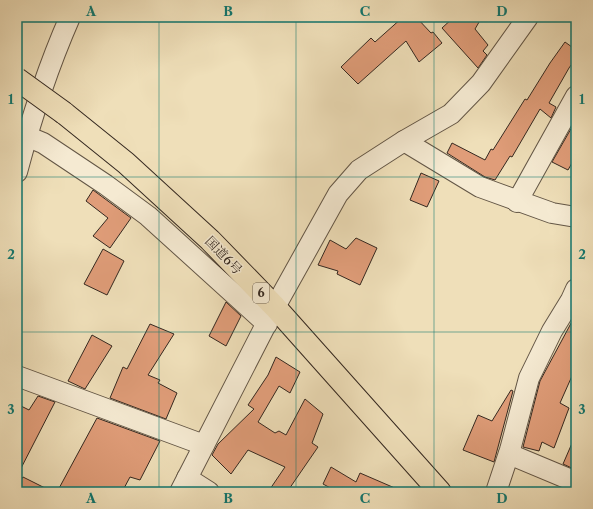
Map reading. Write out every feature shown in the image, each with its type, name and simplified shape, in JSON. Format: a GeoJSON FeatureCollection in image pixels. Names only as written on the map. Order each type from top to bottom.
{"type":"FeatureCollection","features":[{"type":"Feature","properties":{"kind":"highway","name":"国道6号"},"geometry":{"type":"LineString","coordinates":[[17,78],[64,113],[126,163],[210,240],[271,316],[440,492]]}},
{"type":"Feature","properties":{"kind":"street"},"geometry":{"type":"LineString","coordinates":[[17,172],[24,128],[54,52],[70,17]]}},
{"type":"Feature","properties":{"kind":"street"},"geometry":{"type":"LineString","coordinates":[[209,492],[184,485],[271,316],[338,194],[359,170],[404,141],[451,114],[481,83],[528,17]]}},
{"type":"Feature","properties":{"kind":"street"},"geometry":{"type":"LineString","coordinates":[[517,202],[576,96]]}},
{"type":"Feature","properties":{"kind":"street"},"geometry":{"type":"LineString","coordinates":[[24,128],[43,143],[106,185],[148,216],[271,316]]}},
{"type":"Feature","properties":{"kind":"street"},"geometry":{"type":"LineString","coordinates":[[404,141],[480,188],[552,213],[576,217]]}},
{"type":"Feature","properties":{"kind":"street"},"geometry":{"type":"LineString","coordinates":[[496,492],[529,378],[552,331],[574,299]]}},
{"type":"Feature","properties":{"kind":"street"},"geometry":{"type":"LineString","coordinates":[[17,376],[204,445]]}},
{"type":"Feature","properties":{"kind":"street"},"geometry":{"type":"LineString","coordinates":[[508,454],[576,482]]}},
{"type":"Feature","properties":{"kind":"building"},"geometry":{"type":"Polygon","coordinates":[[[403,17],[416,17],[431,33],[433,32],[442,43],[419,62],[406,41],[358,84],[341,67],[371,38],[375,42],[403,17]]]}},
{"type":"Feature","properties":{"kind":"building"},"geometry":{"type":"Polygon","coordinates":[[[454,17],[482,17],[475,29],[488,45],[483,51],[487,55],[478,68],[442,28],[454,17]]]}},
{"type":"Feature","properties":{"kind":"building"},"geometry":{"type":"Polygon","coordinates":[[[565,42],[576,50],[576,58],[549,103],[556,107],[551,118],[540,109],[512,157],[510,156],[495,180],[485,177],[447,153],[452,143],[485,160],[491,149],[493,150],[525,99],[527,100],[565,42]]]}},
{"type":"Feature","properties":{"kind":"building"},"geometry":{"type":"Polygon","coordinates":[[[576,120],[576,156],[568,170],[552,162],[576,120]]]}},
{"type":"Feature","properties":{"kind":"building"},"geometry":{"type":"Polygon","coordinates":[[[421,173],[439,181],[427,207],[410,200],[421,173]]]}},
{"type":"Feature","properties":{"kind":"building"},"geometry":{"type":"Polygon","coordinates":[[[93,190],[131,218],[110,248],[93,236],[108,218],[86,201],[93,190]]]}},
{"type":"Feature","properties":{"kind":"building"},"geometry":{"type":"Polygon","coordinates":[[[356,238],[377,248],[360,285],[337,274],[338,271],[318,265],[330,240],[346,249],[356,238]]]}},
{"type":"Feature","properties":{"kind":"building"},"geometry":{"type":"Polygon","coordinates":[[[103,249],[124,261],[107,295],[84,284],[103,249]]]}},
{"type":"Feature","properties":{"kind":"building"},"geometry":{"type":"Polygon","coordinates":[[[226,302],[241,316],[226,346],[209,336],[226,302]]]}},
{"type":"Feature","properties":{"kind":"building"},"geometry":{"type":"Polygon","coordinates":[[[576,314],[576,367],[560,403],[569,408],[554,448],[542,442],[539,451],[523,447],[540,381],[576,314]]]}},
{"type":"Feature","properties":{"kind":"building"},"geometry":{"type":"Polygon","coordinates":[[[150,324],[174,334],[148,375],[160,380],[158,383],[177,393],[166,419],[110,398],[123,367],[127,369],[150,324]]]}},
{"type":"Feature","properties":{"kind":"building"},"geometry":{"type":"Polygon","coordinates":[[[92,335],[112,346],[85,389],[68,381],[92,335]]]}},
{"type":"Feature","properties":{"kind":"building"},"geometry":{"type":"Polygon","coordinates":[[[276,357],[300,372],[290,393],[279,386],[258,422],[275,433],[279,431],[286,435],[305,399],[323,414],[312,443],[318,447],[287,492],[268,492],[285,467],[248,450],[231,474],[212,455],[218,444],[254,409],[248,405],[268,375],[276,357]]]}},
{"type":"Feature","properties":{"kind":"building"},"geometry":{"type":"Polygon","coordinates":[[[511,390],[513,391],[494,462],[463,450],[478,415],[492,421],[511,390]]]}},
{"type":"Feature","properties":{"kind":"building"},"geometry":{"type":"Polygon","coordinates":[[[38,396],[55,402],[17,476],[17,413],[21,406],[29,410],[38,396]]]}},
{"type":"Feature","properties":{"kind":"building"},"geometry":{"type":"Polygon","coordinates":[[[97,418],[160,441],[140,480],[130,477],[122,492],[57,492],[97,418]]]}},
{"type":"Feature","properties":{"kind":"building"},"geometry":{"type":"Polygon","coordinates":[[[576,434],[576,470],[563,464],[576,434]]]}},
{"type":"Feature","properties":{"kind":"building"},"geometry":{"type":"Polygon","coordinates":[[[331,467],[356,482],[360,473],[404,492],[338,492],[323,484],[331,467]]]}},
{"type":"Feature","properties":{"kind":"building"},"geometry":{"type":"Polygon","coordinates":[[[23,477],[53,492],[17,492],[17,485],[23,477]]]}}]}
